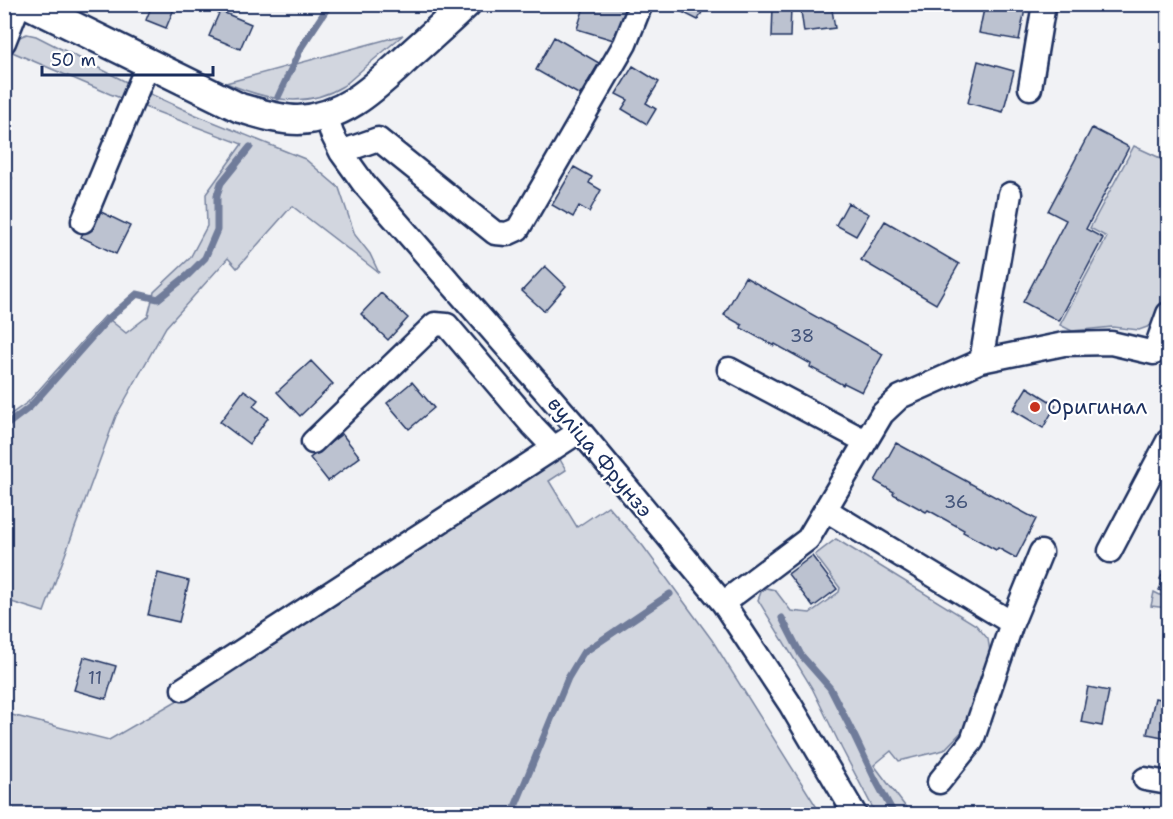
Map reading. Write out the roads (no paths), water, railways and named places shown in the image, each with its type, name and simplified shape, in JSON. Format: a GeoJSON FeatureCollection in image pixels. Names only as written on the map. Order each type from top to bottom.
{"type":"FeatureCollection","features":[{"type":"Feature","properties":{"kind":"main road"},"geometry":{"type":"LineString","coordinates":[[28,4],[240,108],[272,117],[298,120],[327,115],[369,93],[466,4]]}},
{"type":"Feature","properties":{"kind":"street"},"geometry":{"type":"LineString","coordinates":[[4,42],[20,4]]}},
{"type":"Feature","properties":{"kind":"street"},"geometry":{"type":"LineString","coordinates":[[341,152],[378,139],[495,233],[507,234],[518,229],[625,44],[641,4]]}},
{"type":"Feature","properties":{"kind":"street"},"geometry":{"type":"LineString","coordinates":[[1030,88],[1044,4]]}},
{"type":"Feature","properties":{"kind":"street"},"geometry":{"type":"LineString","coordinates":[[83,221],[148,64]]}},
{"type":"Feature","properties":{"kind":"street","name":"вуліца Фрунзэ"},"geometry":{"type":"LineString","coordinates":[[327,115],[332,134],[341,152],[364,184],[580,431],[723,603],[790,704],[855,814]]}},
{"type":"Feature","properties":{"kind":"street"},"geometry":{"type":"LineString","coordinates":[[981,362],[1010,194]]}},
{"type":"Feature","properties":{"kind":"street"},"geometry":{"type":"LineString","coordinates":[[723,603],[808,539],[882,414],[900,398],[981,362],[1064,345],[1111,343],[1161,359],[1168,314]]}},
{"type":"Feature","properties":{"kind":"street"},"geometry":{"type":"LineString","coordinates":[[313,442],[435,324],[447,325],[554,448]]}},
{"type":"Feature","properties":{"kind":"street"},"geometry":{"type":"LineString","coordinates":[[729,369],[865,441]]}},
{"type":"Feature","properties":{"kind":"street"},"geometry":{"type":"LineString","coordinates":[[183,688],[580,431]]}},
{"type":"Feature","properties":{"kind":"street"},"geometry":{"type":"LineString","coordinates":[[1110,551],[1168,441]]}},
{"type":"Feature","properties":{"kind":"street"},"geometry":{"type":"LineString","coordinates":[[826,510],[1012,623]]}},
{"type":"Feature","properties":{"kind":"street"},"geometry":{"type":"LineString","coordinates":[[939,782],[972,741],[1012,623],[1041,552]]}},
{"type":"Feature","properties":{"kind":"street"},"geometry":{"type":"LineString","coordinates":[[1145,779],[1168,783]]}},
{"type":"Feature","properties":{"kind":"waterway"},"geometry":{"type":"LineString","coordinates":[[278,97],[302,46],[330,4]]}},
{"type":"Feature","properties":{"kind":"waterway"},"geometry":{"type":"LineString","coordinates":[[4,427],[30,407],[108,319],[137,294],[158,299],[205,258],[217,230],[217,195],[221,183],[250,147]]}},
{"type":"Feature","properties":{"kind":"waterway"},"geometry":{"type":"LineString","coordinates":[[512,814],[568,678],[583,653],[670,594]]}},
{"type":"Feature","properties":{"kind":"waterway"},"geometry":{"type":"LineString","coordinates":[[782,618],[801,655],[830,688],[894,814]]}},
{"type":"Feature","properties":{"kind":"place","name":"Оригинал"},"geometry":{"type":"Point","coordinates":[1035,407]}}]}
